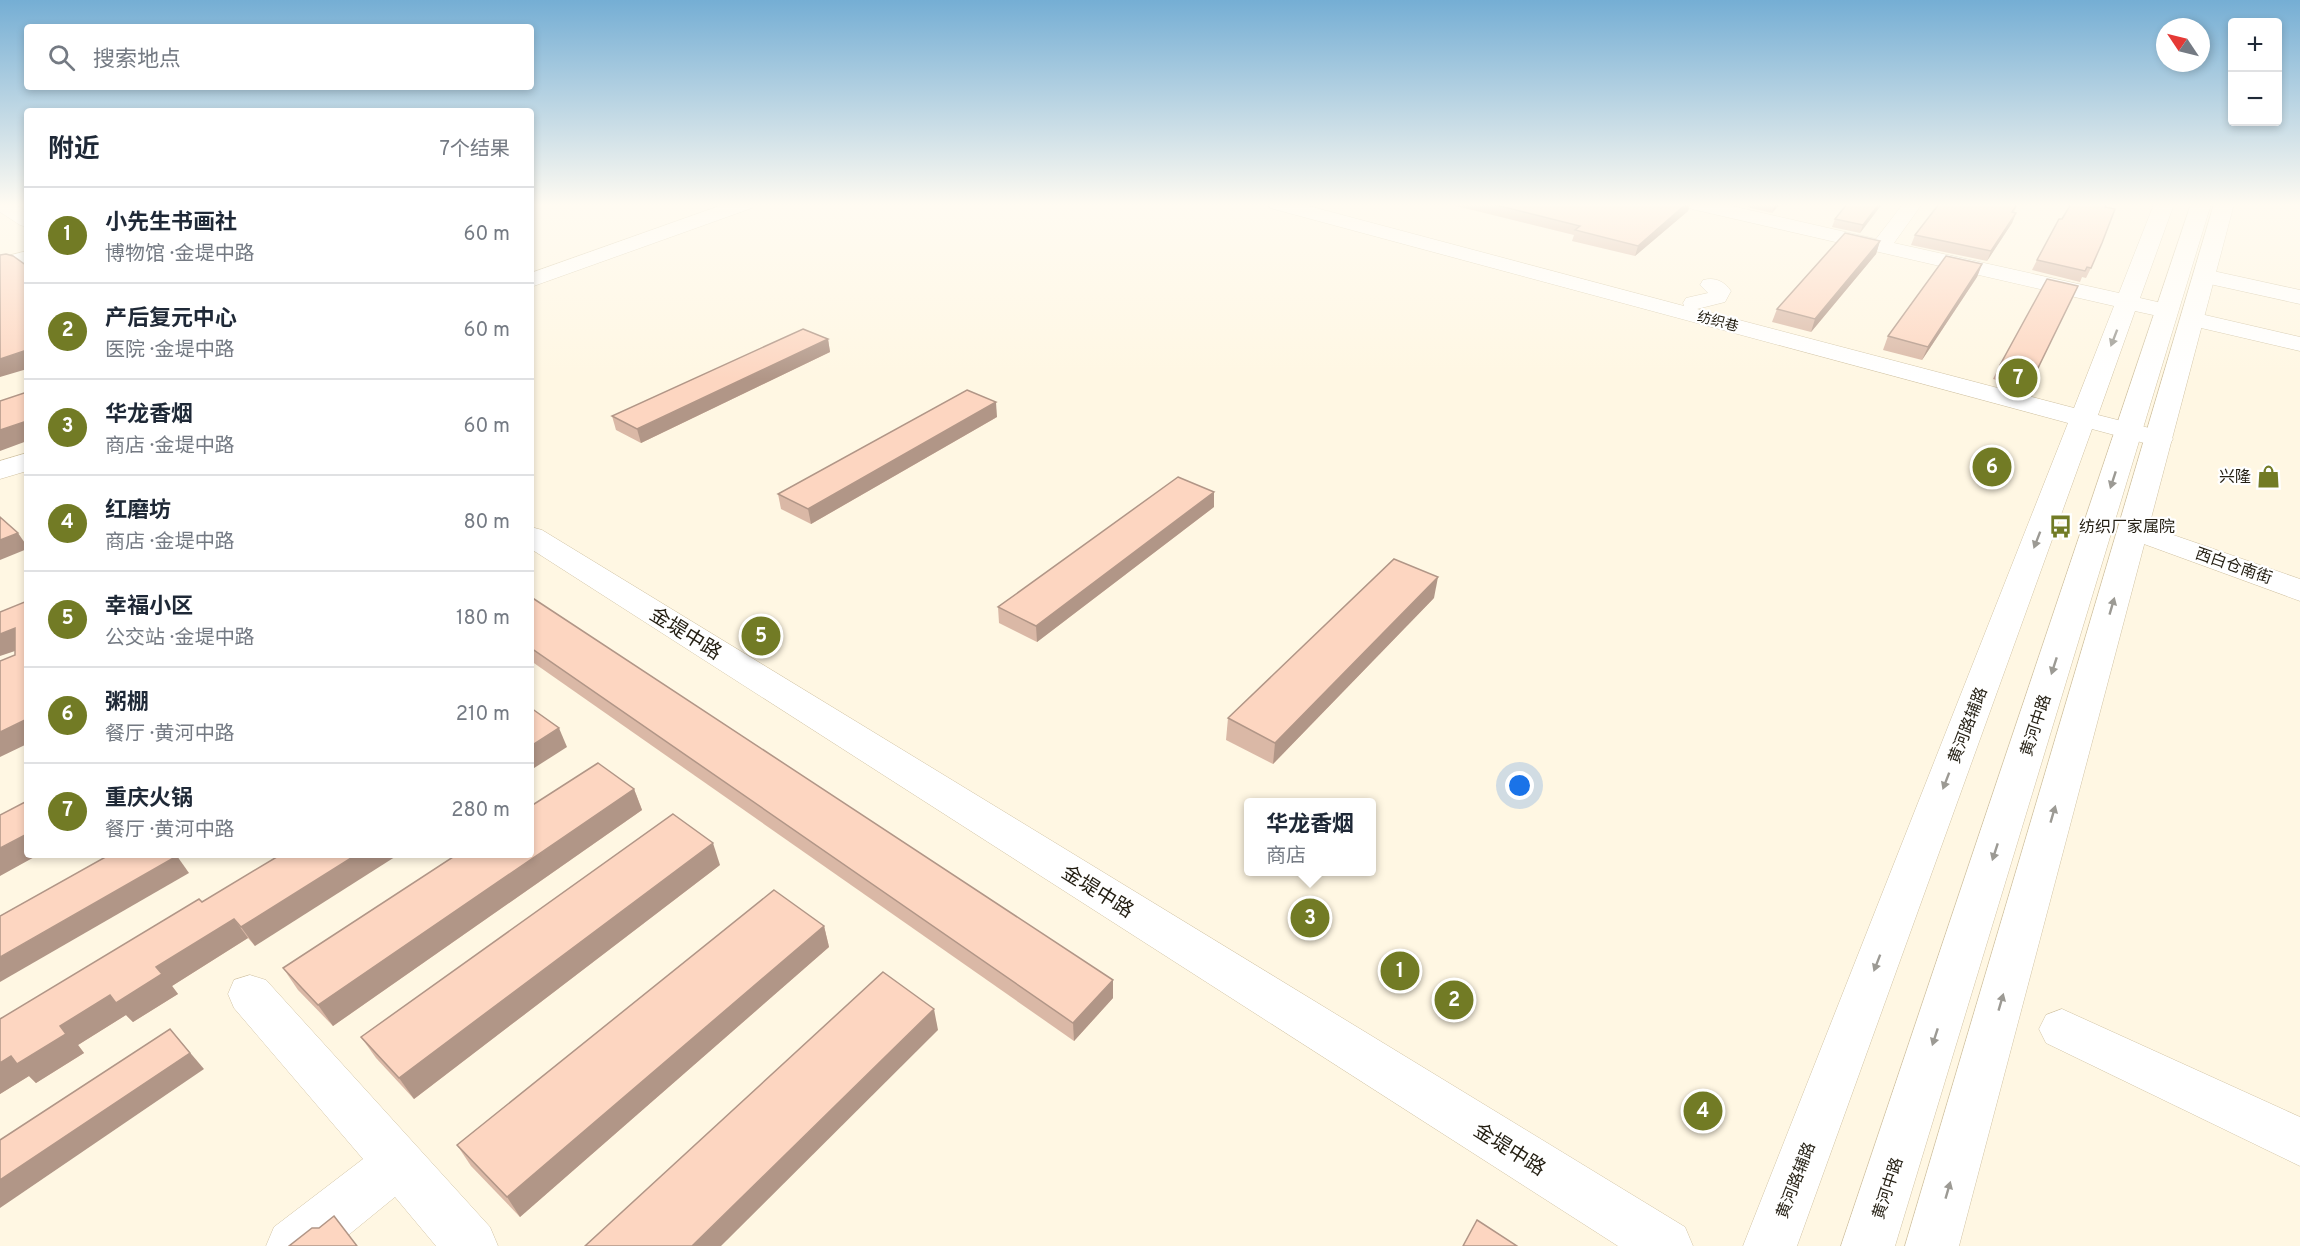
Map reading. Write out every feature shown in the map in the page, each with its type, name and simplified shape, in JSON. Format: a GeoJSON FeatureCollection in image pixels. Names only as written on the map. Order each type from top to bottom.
{"type":"FeatureCollection","features":[{"type":"Feature","properties":{"kind":"main road"},"geometry":{"type":"LineString","coordinates":[[534,279],[581,262]]}},
{"type":"Feature","properties":{"kind":"main road","name":"纺织巷"},"geometry":{"type":"LineString","coordinates":[[1495,262],[2144,435]]}},
{"type":"Feature","properties":{"kind":"main road"},"geometry":{"type":"LineString","coordinates":[[1952,262],[2300,344]]}},
{"type":"Feature","properties":{"kind":"main road","name":"黄河路辅路"},"geometry":{"type":"LineString","coordinates":[[1770,1246],[2143,262]]}},
{"type":"Feature","properties":{"kind":"main road","name":"黄河中路"},"geometry":{"type":"LineString","coordinates":[[1868,1246],[2144,435],[2179,315],[2189,262]]}},
{"type":"Feature","properties":{"kind":"main road","name":"黄河中路"},"geometry":{"type":"LineString","coordinates":[[2179,315],[2204,276],[2208,262]]}},
{"type":"Feature","properties":{"kind":"main road"},"geometry":{"type":"LineString","coordinates":[[2204,276],[2300,297]]}},
{"type":"Feature","properties":{"kind":"main road"},"geometry":{"type":"LineString","coordinates":[[1694,303],[1717,297],[1720,291],[1711,285]]}},
{"type":"Feature","properties":{"kind":"main road","name":"黄河中路"},"geometry":{"type":"LineString","coordinates":[[1932,1246],[2133,530],[2144,435]]}},
{"type":"Feature","properties":{"kind":"main road"},"geometry":{"type":"LineString","coordinates":[[0,471],[24,462]]}},
{"type":"Feature","properties":{"kind":"main road","name":"西白仓南街"},"geometry":{"type":"LineString","coordinates":[[2133,530],[2281,582],[2300,591]]}},
{"type":"Feature","properties":{"kind":"main road","name":"金堤中路"},"geometry":{"type":"LineString","coordinates":[[534,538],[1666,1246]]}},
{"type":"Feature","properties":{"kind":"main road"},"geometry":{"type":"LineString","coordinates":[[250,994],[471,1246]]}},
{"type":"Feature","properties":{"kind":"main road"},"geometry":{"type":"LineString","coordinates":[[2061,1029],[2300,1142]]}},
{"type":"Feature","properties":{"kind":"main road"},"geometry":{"type":"LineString","coordinates":[[293,1246],[398,1163]]}},
{"type":"Feature","properties":{"kind":"building"},"geometry":{"type":"Polygon","coordinates":[[[0,262],[22,262],[24,264],[24,351],[0,359],[0,262]]]}},
{"type":"Feature","properties":{"kind":"building"},"geometry":{"type":"Polygon","coordinates":[[[1819,262],[1862,262],[1815,319],[1777,309],[1819,262]]]}},
{"type":"Feature","properties":{"kind":"building"},"geometry":{"type":"Polygon","coordinates":[[[1942,262],[1982,264],[1928,347],[1888,336],[1942,262]]]}},
{"type":"Feature","properties":{"kind":"building"},"geometry":{"type":"Polygon","coordinates":[[[2046,262],[2094,262],[2091,268],[2087,267],[2085,271],[2046,262]]]}},
{"type":"Feature","properties":{"kind":"building"},"geometry":{"type":"Polygon","coordinates":[[[2047,279],[2078,286],[2035,374],[2000,365],[2047,279]]]}},
{"type":"Feature","properties":{"kind":"building"},"geometry":{"type":"Polygon","coordinates":[[[803,329],[828,339],[637,429],[612,416],[803,329]]]}},
{"type":"Feature","properties":{"kind":"building"},"geometry":{"type":"Polygon","coordinates":[[[967,390],[996,402],[808,509],[778,494],[967,390]]]}},
{"type":"Feature","properties":{"kind":"building"},"geometry":{"type":"Polygon","coordinates":[[[24,393],[24,422],[0,430],[0,401],[24,393]]]}},
{"type":"Feature","properties":{"kind":"building"},"geometry":{"type":"Polygon","coordinates":[[[1178,477],[1214,492],[1036,626],[998,607],[1178,477]]]}},
{"type":"Feature","properties":{"kind":"building"},"geometry":{"type":"Polygon","coordinates":[[[0,517],[18,533],[0,540],[0,517]]]}},
{"type":"Feature","properties":{"kind":"building"},"geometry":{"type":"Polygon","coordinates":[[[1394,559],[1438,577],[1275,743],[1228,718],[1394,559]]]}},
{"type":"Feature","properties":{"kind":"building"},"geometry":{"type":"Polygon","coordinates":[[[534,599],[1113,980],[1073,1023],[534,650],[534,599]]]}},
{"type":"Feature","properties":{"kind":"building"},"geometry":{"type":"Polygon","coordinates":[[[24,602],[24,720],[0,732],[0,661],[15,655],[15,628],[0,634],[0,612],[24,602]]]}},
{"type":"Feature","properties":{"kind":"building"},"geometry":{"type":"Polygon","coordinates":[[[534,710],[559,728],[534,744],[534,710]]]}},
{"type":"Feature","properties":{"kind":"building"},"geometry":{"type":"Polygon","coordinates":[[[598,763],[634,789],[534,857],[534,804],[598,763]]]}},
{"type":"Feature","properties":{"kind":"building"},"geometry":{"type":"Polygon","coordinates":[[[24,803],[24,836],[0,848],[0,815],[24,803]]]}},
{"type":"Feature","properties":{"kind":"building"},"geometry":{"type":"Polygon","coordinates":[[[673,814],[713,843],[399,1078],[361,1037],[673,814]]]}},
{"type":"Feature","properties":{"kind":"building"},"geometry":{"type":"Polygon","coordinates":[[[104,858],[173,858],[0,957],[0,916],[104,858]]]}},
{"type":"Feature","properties":{"kind":"building"},"geometry":{"type":"Polygon","coordinates":[[[275,858],[351,858],[241,927],[234,919],[156,967],[162,974],[116,1003],[110,995],[60,1026],[66,1034],[17,1064],[11,1056],[0,1063],[0,1019],[199,899],[202,902],[275,858]]]}},
{"type":"Feature","properties":{"kind":"building"},"geometry":{"type":"Polygon","coordinates":[[[451,858],[533,858],[318,1005],[283,968],[451,858]]]}},
{"type":"Feature","properties":{"kind":"building"},"geometry":{"type":"Polygon","coordinates":[[[774,890],[824,926],[507,1197],[457,1145],[774,890]]]}},
{"type":"Feature","properties":{"kind":"building"},"geometry":{"type":"Polygon","coordinates":[[[883,972],[934,1009],[692,1246],[585,1246],[883,972]]]}},
{"type":"Feature","properties":{"kind":"building"},"geometry":{"type":"Polygon","coordinates":[[[170,1029],[190,1053],[0,1180],[0,1140],[170,1029]]]}},
{"type":"Feature","properties":{"kind":"building"},"geometry":{"type":"Polygon","coordinates":[[[334,1216],[357,1246],[289,1246],[312,1228],[319,1228],[334,1216]]]}},
{"type":"Feature","properties":{"kind":"building"},"geometry":{"type":"Polygon","coordinates":[[[1477,1220],[1517,1246],[1463,1246],[1477,1220]]]}},
{"type":"Feature","properties":{"kind":"place","name":"重庆火锅"},"geometry":{"type":"Point","coordinates":[2018,378]}},
{"type":"Feature","properties":{"kind":"place","name":"粥棚"},"geometry":{"type":"Point","coordinates":[1992,467]}},
{"type":"Feature","properties":{"kind":"place","name":"兴隆"},"geometry":{"type":"Point","coordinates":[2269,476]}},
{"type":"Feature","properties":{"kind":"place","name":"纺织厂家属院"},"geometry":{"type":"Point","coordinates":[2061,526]}},
{"type":"Feature","properties":{"kind":"place","name":"幸福小区"},"geometry":{"type":"Point","coordinates":[761,636]}},
{"type":"Feature","properties":{"kind":"place","name":"华龙香烟"},"geometry":{"type":"Point","coordinates":[1310,918]}},
{"type":"Feature","properties":{"kind":"place","name":"小先生书画社"},"geometry":{"type":"Point","coordinates":[1400,971]}},
{"type":"Feature","properties":{"kind":"place","name":"产后复元中心"},"geometry":{"type":"Point","coordinates":[1454,1000]}},
{"type":"Feature","properties":{"kind":"place","name":"红磨坊"},"geometry":{"type":"Point","coordinates":[1703,1111]}}]}
